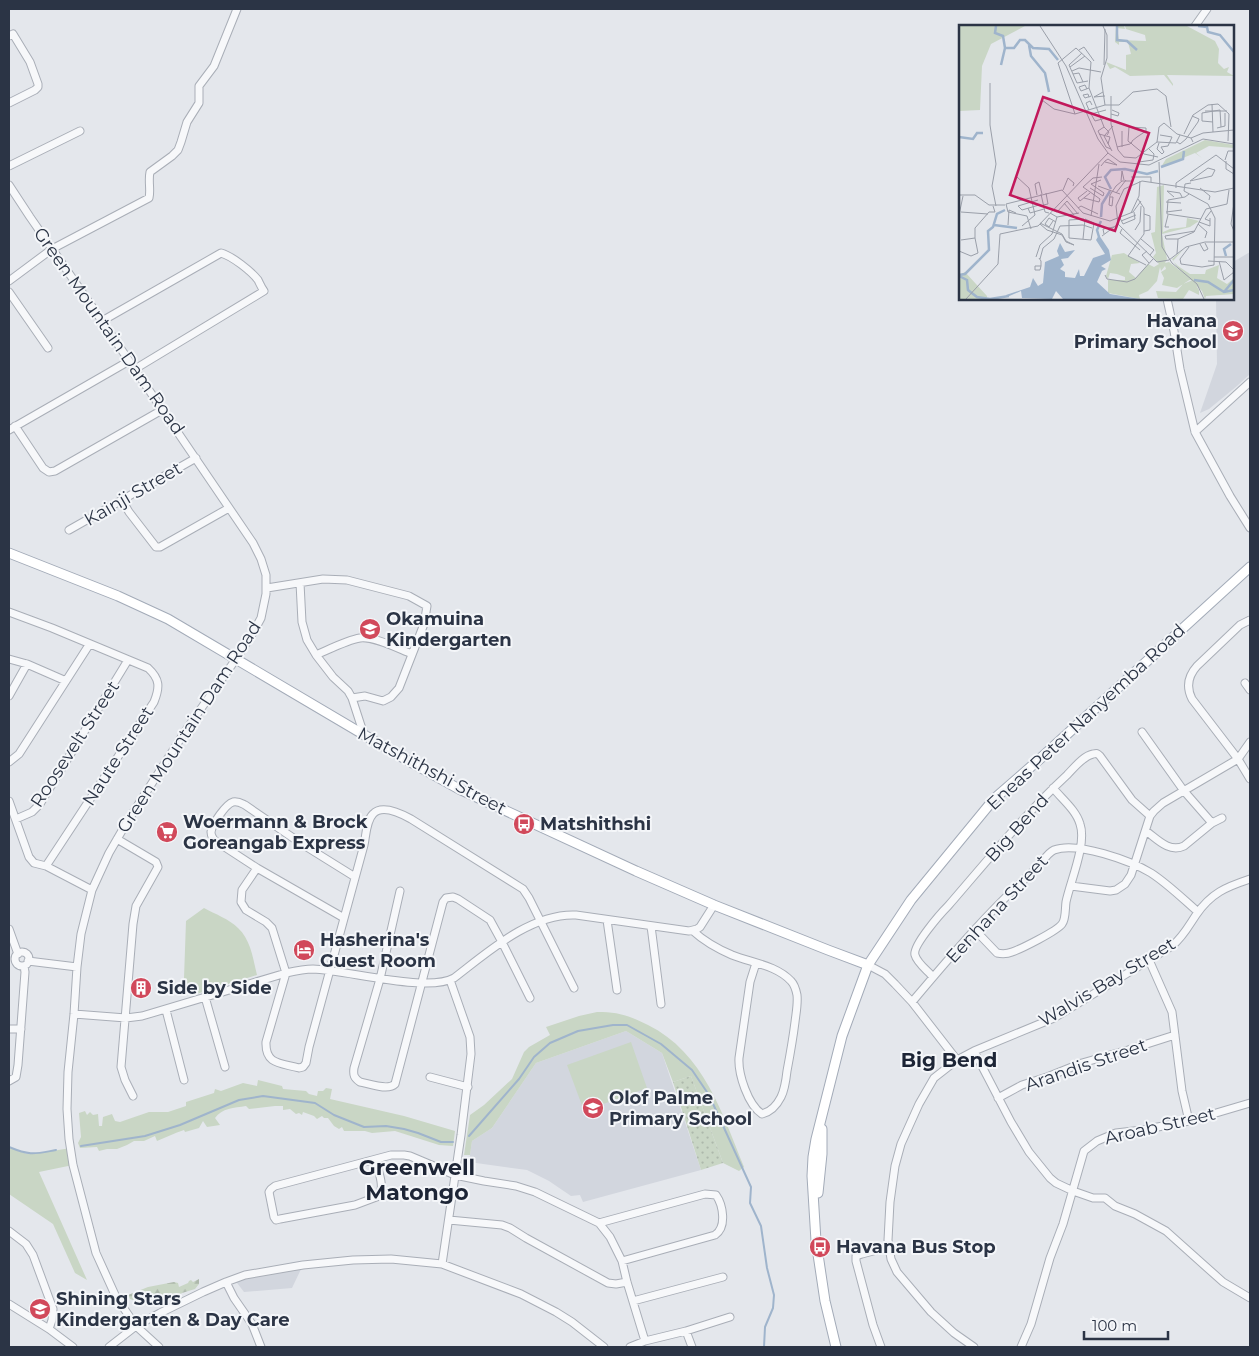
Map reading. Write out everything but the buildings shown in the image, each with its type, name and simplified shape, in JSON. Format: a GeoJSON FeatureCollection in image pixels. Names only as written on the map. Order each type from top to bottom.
{"type":"FeatureCollection","features":[{"type":"Feature","properties":{"kind":"main road","name":"Matshithshi Street"},"geometry":{"type":"LineString","coordinates":[[9,553],[118,596],[168,619],[459,789],[714,905],[868,965]]}},
{"type":"Feature","properties":{"kind":"main road","name":"Eneas Peter Nanyemba Road"},"geometry":{"type":"LineString","coordinates":[[836,1347],[830,1328],[816,1241],[812,1176],[813,1158],[842,1036],[868,965],[911,900],[994,799],[1250,567]]}},
{"type":"Feature","properties":{"kind":"street"},"geometry":{"type":"LineString","coordinates":[[9,281],[52,249],[150,198],[150,172],[178,150],[187,122],[199,103],[198,88],[200,83],[214,66],[237,9]]}},
{"type":"Feature","properties":{"kind":"street"},"geometry":{"type":"LineString","coordinates":[[1196,25],[1207,9]]}},
{"type":"Feature","properties":{"kind":"street"},"geometry":{"type":"LineString","coordinates":[[9,36],[14,34],[30,62],[38,84],[35,90],[9,103]]}},
{"type":"Feature","properties":{"kind":"street"},"geometry":{"type":"LineString","coordinates":[[9,166],[80,131]]}},
{"type":"Feature","properties":{"kind":"street","name":"Green Mountain Dam Road"},"geometry":{"type":"LineString","coordinates":[[9,185],[253,543],[266,575],[267,588],[261,618],[254,631],[236,660],[188,727],[117,839],[92,890],[83,926],[77,967],[68,1072],[67,1109],[73,1165],[96,1253],[116,1297],[136,1326],[159,1347]]}},
{"type":"Feature","properties":{"kind":"street"},"geometry":{"type":"LineString","coordinates":[[102,320],[221,253],[226,254],[248,270],[260,283],[264,291],[135,369]]}},
{"type":"Feature","properties":{"kind":"street"},"geometry":{"type":"LineString","coordinates":[[9,292],[48,348]]}},
{"type":"Feature","properties":{"kind":"street"},"geometry":{"type":"LineString","coordinates":[[1167,300],[1180,369],[1195,432],[1250,528]]}},
{"type":"Feature","properties":{"kind":"street"},"geometry":{"type":"LineString","coordinates":[[129,361],[12,428],[43,468],[49,472],[55,471],[162,410]]}},
{"type":"Feature","properties":{"kind":"street"},"geometry":{"type":"LineString","coordinates":[[1195,432],[1250,382]]}},
{"type":"Feature","properties":{"kind":"street","name":"Kainji Street"},"geometry":{"type":"LineString","coordinates":[[69,530],[196,458]]}},
{"type":"Feature","properties":{"kind":"street"},"geometry":{"type":"LineString","coordinates":[[122,500],[156,547],[229,508]]}},
{"type":"Feature","properties":{"kind":"street"},"geometry":{"type":"LineString","coordinates":[[267,588],[324,579],[346,580],[409,596],[427,606],[424,624],[399,688],[391,697],[384,701],[365,696],[352,698]]}},
{"type":"Feature","properties":{"kind":"street"},"geometry":{"type":"LineString","coordinates":[[300,583],[302,622],[307,640],[334,678],[348,690],[364,735]]}},
{"type":"Feature","properties":{"kind":"street","name":"Naute Street"},"geometry":{"type":"LineString","coordinates":[[9,612],[148,668],[155,675],[158,685],[154,702],[46,866]]}},
{"type":"Feature","properties":{"kind":"street"},"geometry":{"type":"LineString","coordinates":[[1250,620],[1240,625],[1191,672],[1188,686],[1192,699],[1238,759],[1250,779]]}},
{"type":"Feature","properties":{"kind":"street"},"geometry":{"type":"LineString","coordinates":[[316,655],[335,646],[360,638],[379,641],[412,654]]}},
{"type":"Feature","properties":{"kind":"street"},"geometry":{"type":"LineString","coordinates":[[9,762],[18,754],[89,645]]}},
{"type":"Feature","properties":{"kind":"street"},"geometry":{"type":"LineString","coordinates":[[9,659],[27,664],[66,681]]}},
{"type":"Feature","properties":{"kind":"street","name":"Roosevelt Street"},"geometry":{"type":"LineString","coordinates":[[16,819],[32,812],[40,804],[128,660]]}},
{"type":"Feature","properties":{"kind":"street"},"geometry":{"type":"LineString","coordinates":[[9,696],[27,664]]}},
{"type":"Feature","properties":{"kind":"street"},"geometry":{"type":"LineString","coordinates":[[1246,683],[1250,690]]}},
{"type":"Feature","properties":{"kind":"street"},"geometry":{"type":"LineString","coordinates":[[1142,732],[1184,791],[1212,823]]}},
{"type":"Feature","properties":{"kind":"street"},"geometry":{"type":"LineString","coordinates":[[1071,886],[1110,891],[1116,890],[1125,884],[1131,875],[1150,816],[1154,811],[1163,803],[1238,759],[1250,742]]}},
{"type":"Feature","properties":{"kind":"street","name":"Big Bend"},"geometry":{"type":"LineString","coordinates":[[933,977],[915,956],[915,949],[937,917],[1020,822],[1087,756],[1097,753],[1132,800],[1150,816]]}},
{"type":"Feature","properties":{"kind":"street"},"geometry":{"type":"LineString","coordinates":[[975,930],[997,953],[1004,954],[1012,952],[1061,926],[1082,835],[1076,815],[1053,788]]}},
{"type":"Feature","properties":{"kind":"street"},"geometry":{"type":"LineString","coordinates":[[9,801],[29,857],[34,863],[46,866],[92,890]]}},
{"type":"Feature","properties":{"kind":"street"},"geometry":{"type":"LineString","coordinates":[[344,918],[257,868],[214,840],[212,830],[230,803],[237,801],[245,804],[302,844],[355,877]]}},
{"type":"Feature","properties":{"kind":"street"},"geometry":{"type":"LineString","coordinates":[[257,868],[242,890],[241,902],[246,910],[266,922],[272,928],[286,973],[269,1033],[266,1051],[268,1057],[272,1060],[299,1068],[303,1067],[306,1063],[370,818],[379,810],[385,809],[404,815],[523,889],[574,988]]}},
{"type":"Feature","properties":{"kind":"street"},"geometry":{"type":"LineString","coordinates":[[1146,831],[1168,847],[1179,848],[1212,823],[1222,818]]}},
{"type":"Feature","properties":{"kind":"street"},"geometry":{"type":"LineString","coordinates":[[117,839],[156,862],[158,867],[136,906],[132,924],[121,1067],[133,1096]]}},
{"type":"Feature","properties":{"kind":"street","name":"Eenhana Street"},"geometry":{"type":"LineString","coordinates":[[912,1002],[975,930],[1052,850],[1080,848],[1107,854],[1134,864],[1166,884],[1198,912]]}},
{"type":"Feature","properties":{"kind":"street","name":"Walvis Bay Street"},"geometry":{"type":"LineString","coordinates":[[974,1347],[954,1333],[931,1312],[897,1272],[891,1260],[888,1247],[890,1202],[895,1166],[908,1125],[926,1090],[934,1078],[957,1060],[974,1051],[1054,1018],[1149,960],[1179,940],[1198,912],[1216,892],[1250,879]]}},
{"type":"Feature","properties":{"kind":"street"},"geometry":{"type":"LineString","coordinates":[[400,891],[380,979],[353,1073],[354,1077],[360,1082],[389,1088],[395,1084],[443,902],[446,898],[458,899],[490,920],[530,998]]}},
{"type":"Feature","properties":{"kind":"street"},"geometry":{"type":"LineString","coordinates":[[694,931],[700,927],[714,905]]}},
{"type":"Feature","properties":{"kind":"street"},"geometry":{"type":"LineString","coordinates":[[74,1014],[126,1018],[142,1016],[286,973],[308,969],[330,970],[380,979],[422,983],[450,980],[522,929],[540,921],[566,914],[694,931],[722,951],[770,967],[788,978],[796,988],[797,996],[792,1045],[784,1089],[781,1098],[775,1106],[762,1114],[758,1112],[748,1094],[738,1068],[750,982],[756,963]]}},
{"type":"Feature","properties":{"kind":"street"},"geometry":{"type":"LineString","coordinates":[[607,920],[617,990]]}},
{"type":"Feature","properties":{"kind":"street"},"geometry":{"type":"LineString","coordinates":[[652,926],[661,1004]]}},
{"type":"Feature","properties":{"kind":"street"},"geometry":{"type":"LineString","coordinates":[[9,929],[15,962],[18,965],[26,963],[77,967]]}},
{"type":"Feature","properties":{"kind":"street"},"geometry":{"type":"LineString","coordinates":[[9,1081],[16,1076],[17,1072],[26,954],[22,953],[14,957]]}},
{"type":"Feature","properties":{"kind":"street"},"geometry":{"type":"LineString","coordinates":[[1149,960],[1172,1012],[1182,1091],[1189,1121]]}},
{"type":"Feature","properties":{"kind":"street"},"geometry":{"type":"LineString","coordinates":[[868,965],[885,974],[896,984],[957,1060]]}},
{"type":"Feature","properties":{"kind":"street"},"geometry":{"type":"LineString","coordinates":[[442,1264],[471,1064],[470,1037],[450,980]]}},
{"type":"Feature","properties":{"kind":"street"},"geometry":{"type":"LineString","coordinates":[[205,997],[225,1067]]}},
{"type":"Feature","properties":{"kind":"street"},"geometry":{"type":"LineString","coordinates":[[166,1010],[184,1080]]}},
{"type":"Feature","properties":{"kind":"street"},"geometry":{"type":"LineString","coordinates":[[9,1029],[21,1030]]}},
{"type":"Feature","properties":{"kind":"street","name":"Arandis Street"},"geometry":{"type":"LineString","coordinates":[[998,1098],[1022,1085],[1082,1063],[1175,1035]]}},
{"type":"Feature","properties":{"kind":"street"},"geometry":{"type":"LineString","coordinates":[[974,1051],[1029,1152],[1056,1183],[1094,1198],[1105,1198],[1115,1206],[1135,1214],[1166,1231],[1223,1282],[1250,1298]]}},
{"type":"Feature","properties":{"kind":"street"},"geometry":{"type":"LineString","coordinates":[[430,1077],[468,1087]]}},
{"type":"Feature","properties":{"kind":"street","name":"Aroab Street"},"geometry":{"type":"LineString","coordinates":[[1021,1347],[1063,1224],[1084,1151],[1097,1140],[1116,1134],[1189,1121],[1250,1103]]}},
{"type":"Feature","properties":{"kind":"street"},"geometry":{"type":"LineString","coordinates":[[375,1160],[381,1186],[379,1196],[355,1205],[280,1220],[276,1220],[274,1217],[269,1192],[271,1189],[289,1182],[391,1155],[404,1155],[455,1175],[527,1189],[599,1224],[610,1237],[622,1261],[645,1341]]}},
{"type":"Feature","properties":{"kind":"street"},"geometry":{"type":"LineString","coordinates":[[599,1224],[705,1194],[716,1195],[719,1200],[723,1221],[721,1229],[715,1235],[622,1261]]}},
{"type":"Feature","properties":{"kind":"street"},"geometry":{"type":"LineString","coordinates":[[449,1220],[502,1225],[608,1283],[627,1282]]}},
{"type":"Feature","properties":{"kind":"street"},"geometry":{"type":"LineString","coordinates":[[9,1232],[26,1244],[33,1255],[53,1309],[49,1329]]}},
{"type":"Feature","properties":{"kind":"street"},"geometry":{"type":"LineString","coordinates":[[881,1347],[873,1325],[856,1256],[888,1247]]}},
{"type":"Feature","properties":{"kind":"street"},"geometry":{"type":"LineString","coordinates":[[109,1347],[136,1326],[226,1282],[275,1269],[303,1265],[352,1260],[391,1259],[442,1264],[504,1287],[536,1301],[572,1322],[604,1347]]}},
{"type":"Feature","properties":{"kind":"street"},"geometry":{"type":"LineString","coordinates":[[632,1301],[723,1277]]}},
{"type":"Feature","properties":{"kind":"street"},"geometry":{"type":"LineString","coordinates":[[226,1282],[252,1324],[261,1347]]}},
{"type":"Feature","properties":{"kind":"street"},"geometry":{"type":"LineString","coordinates":[[9,1304],[49,1329],[73,1347]]}},
{"type":"Feature","properties":{"kind":"street"},"geometry":{"type":"LineString","coordinates":[[630,1347],[730,1317]]}},
{"type":"Feature","properties":{"kind":"street"},"geometry":{"type":"LineString","coordinates":[[686,1331],[692,1347]]}},
{"type":"Feature","properties":{"kind":"shaded area","name":"Havana Primary School"},"geometry":{"type":"Polygon","coordinates":[[[1250,252],[1250,374],[1209,409],[1200,413],[1217,364],[1216,300],[1234,300],[1234,261],[1250,252]]]}},
{"type":"Feature","properties":{"kind":"shaded area","name":"Okamuina Kindergarten"},"geometry":{"type":"Polygon","coordinates":[[[367,620],[380,625],[376,635],[361,632],[367,620]]]}},
{"type":"Feature","properties":{"kind":"shaded area","name":"Olof Palme Primary School"},"geometry":{"type":"Polygon","coordinates":[[[626,1031],[662,1053],[701,1170],[583,1202],[580,1195],[571,1196],[549,1181],[527,1170],[469,1162],[472,1141],[492,1128],[536,1063],[626,1031]]]}},
{"type":"Feature","properties":{"kind":"shaded area"},"geometry":{"type":"Polygon","coordinates":[[[303,1265],[292,1288],[244,1292],[234,1279],[303,1265]]]}},
{"type":"Feature","properties":{"kind":"green space"},"geometry":{"type":"Polygon","coordinates":[[[204,908],[230,922],[246,938],[257,975],[190,996],[184,978],[186,921],[204,908]]]}},
{"type":"Feature","properties":{"kind":"green space"},"geometry":{"type":"Polygon","coordinates":[[[597,1012],[629,1016],[667,1037],[684,1051],[709,1086],[728,1126],[744,1167],[739,1171],[723,1163],[691,1076],[673,1082],[662,1053],[626,1031],[536,1063],[492,1128],[472,1141],[470,1155],[464,1155],[470,1115],[484,1105],[512,1079],[524,1052],[529,1047],[550,1035],[546,1027],[597,1012]]]}},
{"type":"Feature","properties":{"kind":"green space"},"geometry":{"type":"Polygon","coordinates":[[[631,1042],[647,1088],[584,1111],[567,1065],[631,1042]]]}},
{"type":"Feature","properties":{"kind":"green space"},"geometry":{"type":"Polygon","coordinates":[[[691,1076],[723,1163],[701,1170],[673,1082],[691,1076]]]}},
{"type":"Feature","properties":{"kind":"green space"},"geometry":{"type":"Polygon","coordinates":[[[258,1080],[282,1086],[283,1089],[306,1091],[317,1096],[318,1091],[323,1091],[326,1088],[332,1089],[330,1099],[404,1116],[455,1131],[453,1146],[439,1145],[395,1131],[372,1133],[344,1131],[342,1127],[339,1129],[334,1126],[328,1118],[322,1116],[317,1119],[303,1112],[302,1115],[296,1114],[290,1109],[283,1110],[283,1106],[249,1109],[246,1106],[229,1109],[221,1112],[215,1118],[220,1125],[207,1127],[203,1121],[199,1128],[185,1132],[184,1130],[157,1141],[155,1136],[144,1141],[134,1141],[117,1149],[99,1151],[97,1147],[80,1148],[78,1143],[81,1137],[79,1113],[85,1111],[87,1115],[90,1112],[93,1115],[98,1114],[99,1126],[102,1126],[103,1117],[112,1114],[115,1121],[120,1122],[149,1112],[168,1112],[186,1106],[186,1102],[214,1093],[215,1089],[221,1091],[243,1083],[257,1086],[258,1080]]]}},
{"type":"Feature","properties":{"kind":"green space"},"geometry":{"type":"Polygon","coordinates":[[[9,1147],[27,1154],[71,1148],[73,1165],[39,1172],[87,1280],[75,1273],[53,1224],[9,1194],[9,1147]]]}},
{"type":"Feature","properties":{"kind":"green space"},"geometry":{"type":"Polygon","coordinates":[[[199,1279],[199,1284],[195,1289],[182,1293],[173,1299],[163,1300],[160,1305],[157,1298],[151,1300],[146,1305],[130,1299],[128,1295],[148,1287],[174,1282],[178,1283],[179,1287],[191,1280],[193,1282],[199,1279]]]}},
{"type":"Feature","properties":{"kind":"waterway"},"geometry":{"type":"LineString","coordinates":[[469,1136],[519,1079],[534,1057],[550,1043],[578,1031],[613,1025],[627,1025],[661,1044],[692,1070],[709,1095],[751,1187],[750,1203],[761,1226],[767,1268],[774,1295],[773,1308],[765,1327],[764,1347]]}},
{"type":"Feature","properties":{"kind":"waterway"},"geometry":{"type":"LineString","coordinates":[[81,1146],[145,1136],[180,1125],[239,1100],[263,1096],[315,1103],[334,1115],[364,1127],[386,1126],[404,1129],[441,1142],[453,1142]]}},
{"type":"Feature","properties":{"kind":"waterway"},"geometry":{"type":"LineString","coordinates":[[9,1147],[32,1153],[56,1150]]}},
{"type":"Feature","properties":{"kind":"place","name":"Havana Primary School"},"geometry":{"type":"Point","coordinates":[1233,331]}},
{"type":"Feature","properties":{"kind":"place","name":"Okamuina Kindergarten"},"geometry":{"type":"Point","coordinates":[370,629]}},
{"type":"Feature","properties":{"kind":"place","name":"Matshithshi"},"geometry":{"type":"Point","coordinates":[524,824]}},
{"type":"Feature","properties":{"kind":"place","name":"Woermann & Brock Goreangab Express"},"geometry":{"type":"Point","coordinates":[167,832]}},
{"type":"Feature","properties":{"kind":"place","name":"Hasherina's Guest Room"},"geometry":{"type":"Point","coordinates":[304,950]}},
{"type":"Feature","properties":{"kind":"place","name":"Side by Side"},"geometry":{"type":"Point","coordinates":[141,988]}},
{"type":"Feature","properties":{"kind":"place","name":"Olof Palme Primary School"},"geometry":{"type":"Point","coordinates":[593,1108]}},
{"type":"Feature","properties":{"kind":"place","name":"Havana Bus Stop"},"geometry":{"type":"Point","coordinates":[820,1247]}},
{"type":"Feature","properties":{"kind":"place","name":"Shining Stars Kindergarten & Day Care"},"geometry":{"type":"Point","coordinates":[40,1309]}},
{"type":"Feature","properties":{"kind":"district","name":"Big Bend"},"geometry":{"type":"Point","coordinates":[949,1060]}},
{"type":"Feature","properties":{"kind":"district","name":"Greenwell Matongo"},"geometry":{"type":"Point","coordinates":[417,1180]}}]}
